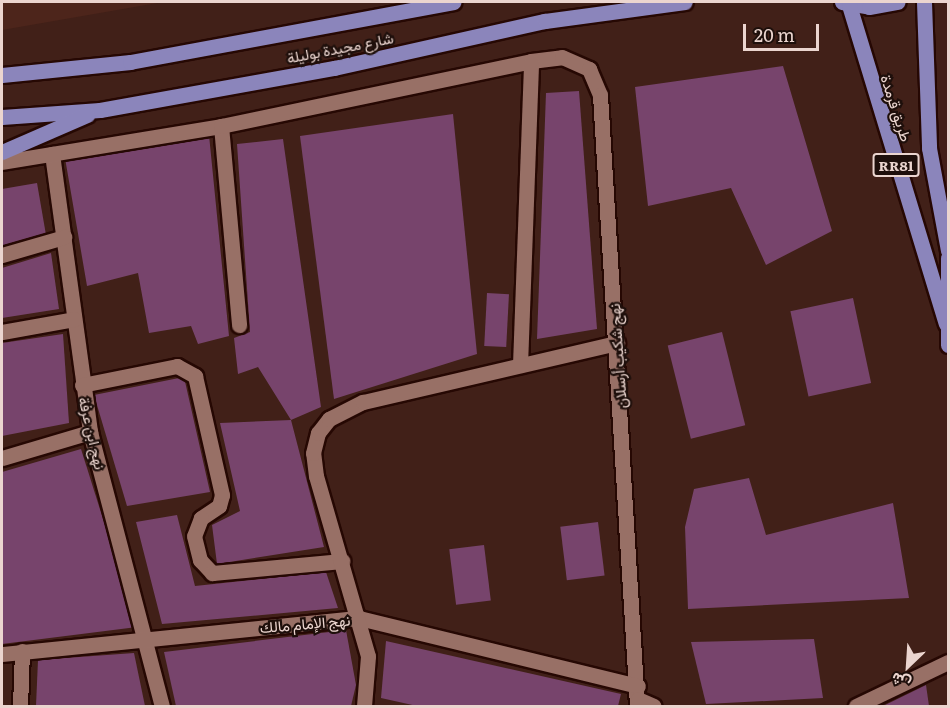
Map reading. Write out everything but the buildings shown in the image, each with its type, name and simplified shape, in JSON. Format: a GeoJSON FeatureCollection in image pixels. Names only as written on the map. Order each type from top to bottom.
{"type":"FeatureCollection","features":[{"type":"Feature","properties":{"kind":"main road","name":"شارع مجيدة بوليلة"},"geometry":{"type":"LineString","coordinates":[[2,75],[130,62],[453,2]]}},
{"type":"Feature","properties":{"kind":"main road","name":"شارع مجيدة بوليلة"},"geometry":{"type":"LineString","coordinates":[[2,117],[100,110],[334,68],[545,21],[685,2]]}},
{"type":"Feature","properties":{"kind":"main road","name":"RR81"},"geometry":{"type":"LineString","coordinates":[[845,3],[898,2]]}},
{"type":"Feature","properties":{"kind":"main road","name":"طريق قرمدة"},"geometry":{"type":"LineString","coordinates":[[924,2],[929,148],[948,251]]}},
{"type":"Feature","properties":{"kind":"main road","name":"طريق قرمدة"},"geometry":{"type":"LineString","coordinates":[[845,3],[946,324]]}},
{"type":"Feature","properties":{"kind":"main road"},"geometry":{"type":"LineString","coordinates":[[2,152],[100,110]]}},
{"type":"Feature","properties":{"kind":"main road","name":"طريق قرمدة"},"geometry":{"type":"LineString","coordinates":[[948,258],[946,324],[948,345]]}},
{"type":"Feature","properties":{"kind":"street","name":"نهج شكيب أرسلان"},"geometry":{"type":"LineString","coordinates":[[531,61],[576,60],[598,87],[637,697]]}},
{"type":"Feature","properties":{"kind":"street"},"geometry":{"type":"LineString","coordinates":[[2,162],[221,126],[531,61],[520,365]]}},
{"type":"Feature","properties":{"kind":"street"},"geometry":{"type":"LineString","coordinates":[[221,126],[239,325]]}},
{"type":"Feature","properties":{"kind":"street","name":"نهج ابن عرفة"},"geometry":{"type":"LineString","coordinates":[[52,154],[90,432],[148,637],[162,706]]}},
{"type":"Feature","properties":{"kind":"street"},"geometry":{"type":"LineString","coordinates":[[2,255],[64,237]]}},
{"type":"Feature","properties":{"kind":"street"},"geometry":{"type":"LineString","coordinates":[[2,332],[74,319]]}},
{"type":"Feature","properties":{"kind":"street"},"geometry":{"type":"LineString","coordinates":[[364,706],[368,656],[313,453],[329,419],[363,402],[616,343]]}},
{"type":"Feature","properties":{"kind":"street"},"geometry":{"type":"LineString","coordinates":[[82,385],[177,366],[195,376],[222,495],[219,506],[201,518],[194,536],[200,560],[213,573],[342,561]]}},
{"type":"Feature","properties":{"kind":"street"},"geometry":{"type":"LineString","coordinates":[[2,458],[90,432]]}},
{"type":"Feature","properties":{"kind":"street","name":"نهج الإمام مالك"},"geometry":{"type":"LineString","coordinates":[[2,654],[148,637],[359,618],[637,697],[654,706]]}},
{"type":"Feature","properties":{"kind":"street"},"geometry":{"type":"LineString","coordinates":[[20,706],[22,651]]}},
{"type":"Feature","properties":{"kind":"street"},"geometry":{"type":"LineString","coordinates":[[856,706],[948,662]]}},
{"type":"Feature","properties":{"kind":"shaded area"},"geometry":{"type":"Polygon","coordinates":[[[2,2],[163,2],[2,30],[2,2]]]}}]}
